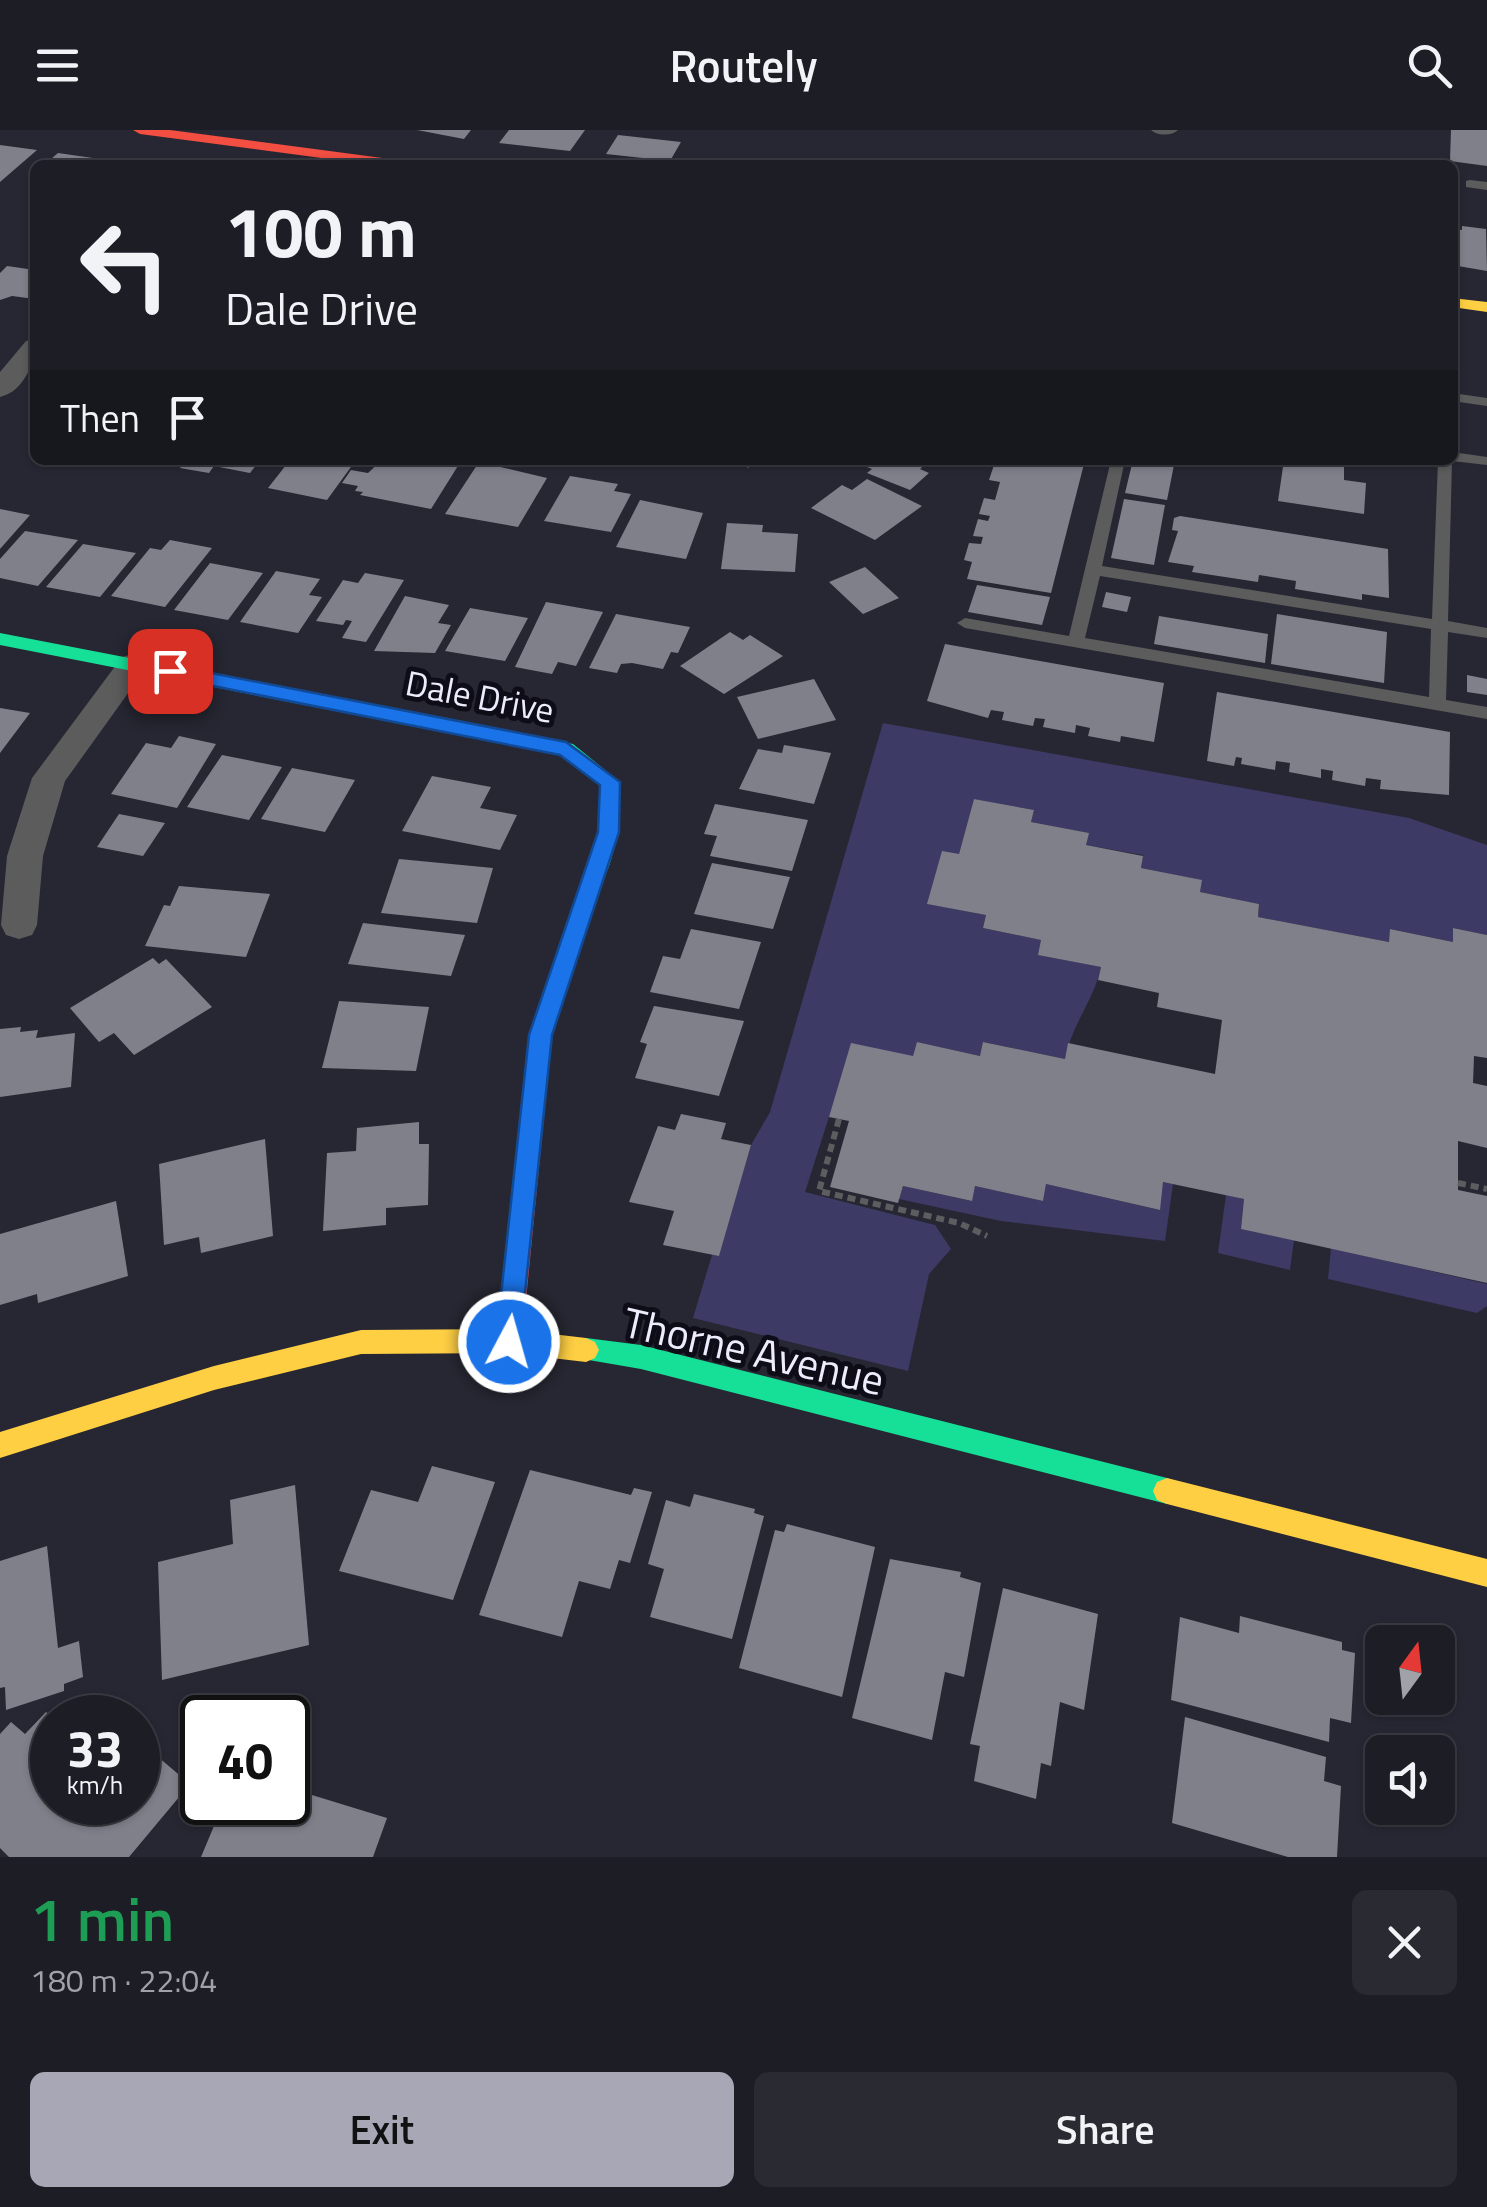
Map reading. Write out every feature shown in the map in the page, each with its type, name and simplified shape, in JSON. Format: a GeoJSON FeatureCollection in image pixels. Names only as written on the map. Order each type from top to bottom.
{"type":"FeatureCollection","features":[{"type":"Feature","properties":{"kind":"street"},"geometry":{"type":"LineString","coordinates":[[140,130],[367,160]]}},
{"type":"Feature","properties":{"kind":"street"},"geometry":{"type":"LineString","coordinates":[[1458,303],[1487,306]]}},
{"type":"Feature","properties":{"kind":"street"},"geometry":{"type":"LineString","coordinates":[[0,342],[30,346]]}},
{"type":"Feature","properties":{"kind":"street"},"geometry":{"type":"LineString","coordinates":[[0,389],[30,353]]}},
{"type":"Feature","properties":{"kind":"street","name":"Dale Drive"},"geometry":{"type":"LineString","coordinates":[[0,639],[566,749],[610,782],[608,832],[540,1035],[509,1342]]}},
{"type":"Feature","properties":{"kind":"street"},"geometry":{"type":"LineString","coordinates":[[19,924],[25,856],[49,778],[134,664]]}},
{"type":"Feature","properties":{"kind":"street","name":"Thorne Avenue"},"geometry":{"type":"LineString","coordinates":[[0,1445],[214,1378],[361,1342],[509,1342],[641,1357],[1487,1574]]}},
{"type":"Feature","properties":{"kind":"lane"},"geometry":{"type":"LineString","coordinates":[[1157,130],[1172,130]]}},
{"type":"Feature","properties":{"kind":"lane"},"geometry":{"type":"LineString","coordinates":[[1470,184],[1487,186]]}},
{"type":"Feature","properties":{"kind":"lane"},"geometry":{"type":"LineString","coordinates":[[1458,398],[1487,402]]}},
{"type":"Feature","properties":{"kind":"lane"},"geometry":{"type":"LineString","coordinates":[[1458,457],[1487,462]]}},
{"type":"Feature","properties":{"kind":"lane"},"geometry":{"type":"LineString","coordinates":[[1076,642],[1117,465]]}},
{"type":"Feature","properties":{"kind":"lane"},"geometry":{"type":"LineString","coordinates":[[1438,705],[1445,465]]}},
{"type":"Feature","properties":{"kind":"lane"},"geometry":{"type":"LineString","coordinates":[[1093,570],[1487,633]]}},
{"type":"Feature","properties":{"kind":"lane"},"geometry":{"type":"LineString","coordinates":[[965,623],[1487,713]]}},
{"type":"Feature","properties":{"kind":"path"},"geometry":{"type":"LineString","coordinates":[[839,1119],[820,1191],[959,1223],[987,1236]]}},
{"type":"Feature","properties":{"kind":"path"},"geometry":{"type":"LineString","coordinates":[[1458,1183],[1487,1189]]}},
{"type":"Feature","properties":{"kind":"shaded area"},"geometry":{"type":"Polygon","coordinates":[[[883,723],[1409,818],[1487,845],[1487,935],[1454,928],[1453,942],[1391,929],[1389,942],[1258,917],[1259,904],[1200,892],[1201,880],[1141,868],[1143,855],[1086,845],[1088,833],[1031,822],[1034,810],[974,799],[959,854],[928,904],[986,915],[983,928],[1041,940],[1039,955],[1101,967],[1065,1059],[984,1042],[980,1056],[917,1042],[913,1056],[829,1117],[805,1192],[935,1225],[951,1249],[929,1274],[908,1371],[693,1318],[712,1255],[719,1255],[751,1145],[770,1112],[883,723]]]}},
{"type":"Feature","properties":{"kind":"shaded area"},"geometry":{"type":"Polygon","coordinates":[[[1163,1182],[1173,1184],[1165,1241],[1001,1221],[899,1199],[903,1186],[971,1201],[975,1186],[1043,1201],[1046,1184],[1159,1210],[1163,1182]]]}},
{"type":"Feature","properties":{"kind":"shaded area"},"geometry":{"type":"Polygon","coordinates":[[[1226,1195],[1244,1199],[1241,1229],[1294,1240],[1290,1270],[1218,1253],[1226,1195]]]}},
{"type":"Feature","properties":{"kind":"shaded area"},"geometry":{"type":"Polygon","coordinates":[[[1331,1248],[1487,1284],[1487,1306],[1477,1313],[1328,1279],[1331,1248]]]}},
{"type":"Feature","properties":{"kind":"building"},"geometry":{"type":"Polygon","coordinates":[[[417,130],[471,130],[464,139],[417,130]]]}},
{"type":"Feature","properties":{"kind":"building"},"geometry":{"type":"Polygon","coordinates":[[[509,130],[585,130],[570,151],[499,143],[509,130]]]}},
{"type":"Feature","properties":{"kind":"building"},"geometry":{"type":"Polygon","coordinates":[[[1451,130],[1487,130],[1487,166],[1450,160],[1451,130]]]}},
{"type":"Feature","properties":{"kind":"building"},"geometry":{"type":"Polygon","coordinates":[[[618,135],[681,142],[671,160],[606,154],[618,135]]]}},
{"type":"Feature","properties":{"kind":"building"},"geometry":{"type":"Polygon","coordinates":[[[0,145],[37,150],[0,182],[0,145]]]}},
{"type":"Feature","properties":{"kind":"building"},"geometry":{"type":"Polygon","coordinates":[[[58,153],[100,159],[99,160],[50,160],[58,153]]]}},
{"type":"Feature","properties":{"kind":"building"},"geometry":{"type":"Polygon","coordinates":[[[1462,226],[1486,229],[1487,271],[1458,266],[1458,230],[1462,226]]]}},
{"type":"Feature","properties":{"kind":"building"},"geometry":{"type":"Polygon","coordinates":[[[7,266],[30,269],[30,298],[12,296],[0,300],[0,273],[7,266]]]}},
{"type":"Feature","properties":{"kind":"building"},"geometry":{"type":"Polygon","coordinates":[[[182,465],[256,465],[250,473],[214,466],[209,473],[180,468],[182,465]]]}},
{"type":"Feature","properties":{"kind":"building"},"geometry":{"type":"Polygon","coordinates":[[[286,465],[352,465],[327,500],[268,488],[286,465]]]}},
{"type":"Feature","properties":{"kind":"building"},"geometry":{"type":"Polygon","coordinates":[[[377,465],[458,465],[431,509],[360,495],[363,492],[355,491],[358,486],[342,483],[351,470],[368,473],[377,465]]]}},
{"type":"Feature","properties":{"kind":"building"},"geometry":{"type":"Polygon","coordinates":[[[477,465],[547,478],[518,527],[445,514],[477,465]]]}},
{"type":"Feature","properties":{"kind":"building"},"geometry":{"type":"Polygon","coordinates":[[[862,465],[924,465],[920,469],[929,473],[910,490],[867,473],[872,469],[862,465]]]}},
{"type":"Feature","properties":{"kind":"building"},"geometry":{"type":"Polygon","coordinates":[[[994,465],[1084,465],[1051,593],[967,579],[972,562],[964,560],[969,543],[981,544],[983,537],[973,536],[978,519],[988,521],[990,516],[979,514],[984,498],[995,500],[1000,482],[989,480],[994,465]]]}},
{"type":"Feature","properties":{"kind":"building"},"geometry":{"type":"Polygon","coordinates":[[[1132,465],[1174,465],[1167,500],[1125,493],[1132,465]]]}},
{"type":"Feature","properties":{"kind":"building"},"geometry":{"type":"Polygon","coordinates":[[[1283,465],[1344,465],[1344,480],[1366,483],[1364,514],[1278,501],[1283,465]]]}},
{"type":"Feature","properties":{"kind":"building"},"geometry":{"type":"Polygon","coordinates":[[[570,476],[618,484],[614,491],[631,494],[611,532],[544,521],[570,476]]]}},
{"type":"Feature","properties":{"kind":"building"},"geometry":{"type":"Polygon","coordinates":[[[867,479],[922,506],[875,540],[811,508],[842,485],[852,490],[867,479]]]}},
{"type":"Feature","properties":{"kind":"building"},"geometry":{"type":"Polygon","coordinates":[[[1124,499],[1165,505],[1154,565],[1111,558],[1124,499]]]}},
{"type":"Feature","properties":{"kind":"building"},"geometry":{"type":"Polygon","coordinates":[[[640,500],[703,513],[686,559],[616,547],[640,500]]]}},
{"type":"Feature","properties":{"kind":"building"},"geometry":{"type":"Polygon","coordinates":[[[0,509],[30,515],[0,549],[0,509]]]}},
{"type":"Feature","properties":{"kind":"building"},"geometry":{"type":"Polygon","coordinates":[[[1174,518],[1388,549],[1389,598],[1362,594],[1362,600],[1295,589],[1296,581],[1259,575],[1258,582],[1192,572],[1194,566],[1168,562],[1178,531],[1172,530],[1174,518]]]}},
{"type":"Feature","properties":{"kind":"building"},"geometry":{"type":"Polygon","coordinates":[[[727,523],[763,525],[762,532],[798,534],[795,572],[721,569],[727,523]]]}},
{"type":"Feature","properties":{"kind":"building"},"geometry":{"type":"Polygon","coordinates":[[[25,531],[78,540],[38,586],[0,578],[0,559],[25,531]]]}},
{"type":"Feature","properties":{"kind":"building"},"geometry":{"type":"Polygon","coordinates":[[[170,540],[212,548],[165,607],[111,596],[150,548],[161,550],[170,540]]]}},
{"type":"Feature","properties":{"kind":"building"},"geometry":{"type":"Polygon","coordinates":[[[83,544],[136,553],[100,597],[46,587],[83,544]]]}},
{"type":"Feature","properties":{"kind":"building"},"geometry":{"type":"Polygon","coordinates":[[[210,563],[263,573],[228,620],[174,610],[210,563]]]}},
{"type":"Feature","properties":{"kind":"building"},"geometry":{"type":"Polygon","coordinates":[[[865,567],[899,598],[863,614],[829,582],[865,567]]]}},
{"type":"Feature","properties":{"kind":"building"},"geometry":{"type":"Polygon","coordinates":[[[276,571],[320,579],[309,595],[322,597],[298,633],[240,622],[276,571]]]}},
{"type":"Feature","properties":{"kind":"building"},"geometry":{"type":"Polygon","coordinates":[[[365,573],[404,580],[366,642],[342,638],[352,621],[346,620],[343,625],[316,621],[343,580],[358,583],[365,573]]]}},
{"type":"Feature","properties":{"kind":"building"},"geometry":{"type":"Polygon","coordinates":[[[977,585],[1050,597],[1042,625],[968,612],[977,585]]]}},
{"type":"Feature","properties":{"kind":"building"},"geometry":{"type":"Polygon","coordinates":[[[1106,592],[1131,597],[1127,612],[1102,607],[1106,592]]]}},
{"type":"Feature","properties":{"kind":"building"},"geometry":{"type":"Polygon","coordinates":[[[405,596],[449,605],[438,623],[451,625],[435,653],[374,651],[405,596]]]}},
{"type":"Feature","properties":{"kind":"building"},"geometry":{"type":"Polygon","coordinates":[[[546,602],[603,612],[576,666],[558,662],[552,674],[515,667],[546,602]]]}},
{"type":"Feature","properties":{"kind":"building"},"geometry":{"type":"Polygon","coordinates":[[[470,608],[528,618],[505,661],[445,651],[470,608]]]}},
{"type":"Feature","properties":{"kind":"building"},"geometry":{"type":"Polygon","coordinates":[[[616,614],[690,627],[678,653],[671,652],[663,669],[632,663],[621,664],[617,673],[589,668],[616,614]]]}},
{"type":"Feature","properties":{"kind":"building"},"geometry":{"type":"Polygon","coordinates":[[[1277,614],[1387,632],[1384,683],[1271,664],[1277,614]]]}},
{"type":"Feature","properties":{"kind":"building"},"geometry":{"type":"Polygon","coordinates":[[[1159,616],[1268,634],[1265,663],[1154,644],[1159,616]]]}},
{"type":"Feature","properties":{"kind":"building"},"geometry":{"type":"Polygon","coordinates":[[[730,632],[743,640],[750,635],[783,656],[724,694],[680,666],[730,632]]]}},
{"type":"Feature","properties":{"kind":"building"},"geometry":{"type":"Polygon","coordinates":[[[945,644],[1164,683],[1154,742],[1121,736],[1120,742],[1088,736],[1090,728],[1076,725],[1075,733],[1043,727],[1045,719],[1035,718],[1033,726],[1002,720],[1004,712],[991,710],[988,718],[927,701],[945,644]]]}},
{"type":"Feature","properties":{"kind":"building"},"geometry":{"type":"Polygon","coordinates":[[[1467,675],[1487,679],[1487,695],[1467,692],[1467,675]]]}},
{"type":"Feature","properties":{"kind":"building"},"geometry":{"type":"Polygon","coordinates":[[[814,679],[836,720],[758,739],[737,697],[814,679]]]}},
{"type":"Feature","properties":{"kind":"building"},"geometry":{"type":"Polygon","coordinates":[[[1217,692],[1450,732],[1449,795],[1380,789],[1381,780],[1366,778],[1365,786],[1332,780],[1333,771],[1321,769],[1321,778],[1289,772],[1290,763],[1276,761],[1275,770],[1241,764],[1242,758],[1236,757],[1234,766],[1207,761],[1217,692]]]}},
{"type":"Feature","properties":{"kind":"building"},"geometry":{"type":"Polygon","coordinates":[[[0,708],[30,713],[0,753],[0,708]]]}},
{"type":"Feature","properties":{"kind":"building"},"geometry":{"type":"Polygon","coordinates":[[[179,736],[216,744],[177,808],[111,794],[146,743],[171,748],[179,736]]]}},
{"type":"Feature","properties":{"kind":"building"},"geometry":{"type":"Polygon","coordinates":[[[784,745],[831,753],[814,804],[739,789],[758,749],[782,753],[784,745]]]}},
{"type":"Feature","properties":{"kind":"building"},"geometry":{"type":"Polygon","coordinates":[[[222,755],[282,767],[249,820],[187,807],[222,755]]]}},
{"type":"Feature","properties":{"kind":"building"},"geometry":{"type":"Polygon","coordinates":[[[292,768],[355,780],[325,832],[261,819],[292,768]]]}},
{"type":"Feature","properties":{"kind":"building"},"geometry":{"type":"Polygon","coordinates":[[[432,776],[491,787],[480,808],[517,815],[500,850],[402,831],[432,776]]]}},
{"type":"Feature","properties":{"kind":"building"},"geometry":{"type":"Polygon","coordinates":[[[974,799],[1034,810],[1031,822],[1089,833],[1086,845],[1143,856],[1141,868],[1202,880],[1200,892],[1259,904],[1258,917],[1389,942],[1390,929],[1453,942],[1453,928],[1487,935],[1487,1058],[1474,1056],[1473,1083],[1487,1086],[1487,1148],[1458,1141],[1458,1190],[1487,1196],[1487,1283],[1241,1229],[1244,1199],[1163,1182],[1160,1210],[1046,1184],[1043,1201],[975,1186],[972,1201],[903,1186],[898,1203],[830,1187],[849,1121],[829,1117],[851,1043],[913,1056],[917,1042],[980,1056],[983,1042],[1065,1059],[1068,1043],[1215,1074],[1222,1020],[1157,1007],[1159,993],[1098,980],[1101,967],[1038,955],[1041,940],[983,928],[986,915],[927,904],[942,851],[959,854],[974,799]]]}},
{"type":"Feature","properties":{"kind":"building"},"geometry":{"type":"Polygon","coordinates":[[[715,804],[808,820],[792,871],[710,856],[717,836],[704,834],[715,804]]]}},
{"type":"Feature","properties":{"kind":"building"},"geometry":{"type":"Polygon","coordinates":[[[119,814],[165,823],[143,856],[97,847],[119,814]]]}},
{"type":"Feature","properties":{"kind":"building"},"geometry":{"type":"Polygon","coordinates":[[[399,859],[493,868],[477,923],[381,913],[399,859]]]}},
{"type":"Feature","properties":{"kind":"building"},"geometry":{"type":"Polygon","coordinates":[[[712,863],[790,877],[773,929],[694,914],[712,863]]]}},
{"type":"Feature","properties":{"kind":"building"},"geometry":{"type":"Polygon","coordinates":[[[179,886],[270,894],[246,957],[145,946],[164,905],[170,906],[179,886]]]}},
{"type":"Feature","properties":{"kind":"building"},"geometry":{"type":"Polygon","coordinates":[[[363,923],[465,935],[451,976],[348,964],[363,923]]]}},
{"type":"Feature","properties":{"kind":"building"},"geometry":{"type":"Polygon","coordinates":[[[691,929],[761,942],[739,1009],[650,992],[663,956],[680,959],[691,929]]]}},
{"type":"Feature","properties":{"kind":"building"},"geometry":{"type":"Polygon","coordinates":[[[153,958],[159,964],[166,959],[212,1007],[134,1055],[114,1033],[99,1042],[70,1008],[153,958]]]}},
{"type":"Feature","properties":{"kind":"building"},"geometry":{"type":"Polygon","coordinates":[[[339,1001],[429,1007],[416,1071],[322,1068],[339,1001]]]}},
{"type":"Feature","properties":{"kind":"building"},"geometry":{"type":"Polygon","coordinates":[[[654,1006],[744,1021],[719,1096],[635,1078],[647,1044],[640,1042],[654,1006]]]}},
{"type":"Feature","properties":{"kind":"building"},"geometry":{"type":"Polygon","coordinates":[[[21,1027],[20,1032],[38,1030],[36,1038],[75,1033],[71,1087],[0,1097],[0,1029],[21,1027]]]}},
{"type":"Feature","properties":{"kind":"building"},"geometry":{"type":"Polygon","coordinates":[[[681,1114],[726,1123],[721,1139],[751,1145],[719,1256],[663,1245],[674,1211],[629,1202],[658,1126],[675,1130],[681,1114]]]}},
{"type":"Feature","properties":{"kind":"building"},"geometry":{"type":"Polygon","coordinates":[[[419,1122],[419,1144],[429,1144],[428,1205],[386,1208],[386,1225],[323,1231],[327,1153],[356,1151],[357,1128],[419,1122]]]}},
{"type":"Feature","properties":{"kind":"building"},"geometry":{"type":"Polygon","coordinates":[[[265,1139],[273,1236],[201,1253],[199,1237],[164,1245],[159,1164],[265,1139]]]}},
{"type":"Feature","properties":{"kind":"building"},"geometry":{"type":"Polygon","coordinates":[[[116,1201],[128,1276],[38,1303],[37,1294],[0,1305],[0,1234],[116,1201]]]}},
{"type":"Feature","properties":{"kind":"building"},"geometry":{"type":"Polygon","coordinates":[[[432,1466],[495,1482],[453,1600],[339,1571],[371,1490],[418,1502],[432,1466]]]}},
{"type":"Feature","properties":{"kind":"building"},"geometry":{"type":"Polygon","coordinates":[[[530,1470],[631,1495],[634,1488],[652,1492],[630,1563],[619,1560],[610,1589],[579,1581],[562,1637],[479,1615],[530,1470]]]}},
{"type":"Feature","properties":{"kind":"building"},"geometry":{"type":"Polygon","coordinates":[[[295,1485],[309,1645],[162,1680],[158,1562],[233,1544],[230,1500],[295,1485]]]}},
{"type":"Feature","properties":{"kind":"building"},"geometry":{"type":"Polygon","coordinates":[[[694,1494],[755,1509],[754,1513],[764,1516],[732,1639],[650,1617],[664,1569],[648,1564],[666,1500],[690,1507],[694,1494]]]}},
{"type":"Feature","properties":{"kind":"building"},"geometry":{"type":"Polygon","coordinates":[[[787,1524],[875,1547],[842,1697],[739,1668],[775,1530],[784,1532],[787,1524]]]}},
{"type":"Feature","properties":{"kind":"building"},"geometry":{"type":"Polygon","coordinates":[[[47,1546],[58,1648],[79,1641],[83,1677],[64,1684],[64,1691],[30,1695],[30,1702],[6,1710],[5,1687],[0,1688],[0,1561],[47,1546]]]}},
{"type":"Feature","properties":{"kind":"building"},"geometry":{"type":"Polygon","coordinates":[[[890,1559],[961,1572],[960,1577],[981,1583],[964,1677],[945,1672],[932,1740],[852,1718],[890,1559]]]}},
{"type":"Feature","properties":{"kind":"building"},"geometry":{"type":"Polygon","coordinates":[[[1003,1588],[1098,1614],[1084,1710],[1060,1702],[1051,1766],[1041,1763],[1036,1799],[974,1781],[980,1746],[970,1744],[1003,1588]]]}},
{"type":"Feature","properties":{"kind":"building"},"geometry":{"type":"Polygon","coordinates":[[[1240,1616],[1342,1642],[1342,1650],[1355,1653],[1351,1723],[1330,1718],[1329,1742],[1171,1700],[1180,1617],[1239,1633],[1240,1616]]]}},
{"type":"Feature","properties":{"kind":"building"},"geometry":{"type":"Polygon","coordinates":[[[1185,1717],[1326,1757],[1324,1781],[1341,1786],[1337,1857],[1288,1857],[1172,1823],[1185,1717]]]}},
{"type":"Feature","properties":{"kind":"building"},"geometry":{"type":"Polygon","coordinates":[[[11,1722],[25,1734],[30,1729],[30,1825],[156,1825],[129,1857],[9,1857],[0,1848],[0,1734],[11,1722]]]}},
{"type":"Feature","properties":{"kind":"building"},"geometry":{"type":"Polygon","coordinates":[[[160,1759],[180,1776],[180,1796],[160,1820],[160,1759]]]}},
{"type":"Feature","properties":{"kind":"building"},"geometry":{"type":"Polygon","coordinates":[[[310,1794],[387,1818],[373,1857],[201,1857],[214,1825],[310,1825],[310,1794]]]}},
{"type":"Feature","properties":{"kind":"traffic: fast"},"geometry":{"type":"LineString","coordinates":[[0,639],[566,749],[610,782],[608,832],[592,880]]}},
{"type":"Feature","properties":{"kind":"traffic: fast"},"geometry":{"type":"LineString","coordinates":[[586,1350],[641,1357],[1167,1491]]}},
{"type":"Feature","properties":{"kind":"traffic: slow"},"geometry":{"type":"LineString","coordinates":[[1458,303],[1487,307]]}},
{"type":"Feature","properties":{"kind":"traffic: slow"},"geometry":{"type":"LineString","coordinates":[[0,1445],[214,1378],[361,1342],[509,1341],[586,1350]]}},
{"type":"Feature","properties":{"kind":"traffic: slow"},"geometry":{"type":"LineString","coordinates":[[1167,1491],[1487,1573]]}},
{"type":"Feature","properties":{"kind":"traffic: jam"},"geometry":{"type":"LineString","coordinates":[[140,130],[367,160]]}},
{"type":"Feature","properties":{"kind":"traffic: jam"},"geometry":{"type":"LineString","coordinates":[[509,1341],[541,1035],[592,880]]}},
{"type":"Feature","properties":{"kind":"route"},"geometry":{"type":"LineString","coordinates":[[170,671],[566,749],[610,782],[608,832],[540,1035],[509,1342]]}}]}
